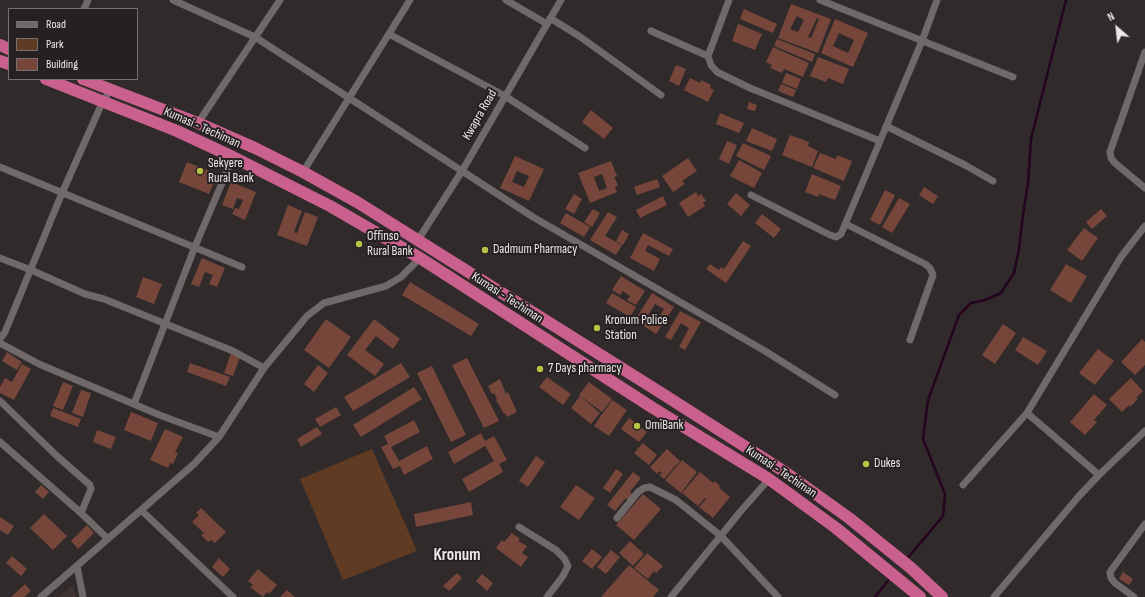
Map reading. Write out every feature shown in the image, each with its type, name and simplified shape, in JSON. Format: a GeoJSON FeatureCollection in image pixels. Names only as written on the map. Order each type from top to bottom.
{"type":"FeatureCollection","features":[{"type":"Feature","properties":{"kind":"highway","name":"Kumasi - Techiman"},"geometry":{"type":"LineString","coordinates":[[49,80],[177,131],[233,157],[330,206],[420,258],[653,408],[769,479],[836,528],[920,597]]}},
{"type":"Feature","properties":{"kind":"highway"},"geometry":{"type":"LineString","coordinates":[[86,80],[198,123],[255,148],[303,172],[357,202],[785,472],[849,518],[911,568],[942,597]]}},
{"type":"Feature","properties":{"kind":"street"},"geometry":{"type":"LineString","coordinates":[[173,0],[255,37],[533,217],[765,351],[835,395]]}},
{"type":"Feature","properties":{"kind":"street"},"geometry":{"type":"LineString","coordinates":[[198,123],[280,0]]}},
{"type":"Feature","properties":{"kind":"street"},"geometry":{"type":"LineString","coordinates":[[303,172],[348,97],[410,0]]}},
{"type":"Feature","properties":{"kind":"street"},"geometry":{"type":"LineString","coordinates":[[506,0],[579,36],[661,95]]}},
{"type":"Feature","properties":{"kind":"street","name":"Kwapra Road"},"geometry":{"type":"LineString","coordinates":[[418,240],[462,171],[561,0]]}},
{"type":"Feature","properties":{"kind":"street"},"geometry":{"type":"LineString","coordinates":[[729,0],[708,56],[711,65],[716,72],[750,88],[880,141]]}},
{"type":"Feature","properties":{"kind":"street"},"geometry":{"type":"LineString","coordinates":[[820,0],[1013,78]]}},
{"type":"Feature","properties":{"kind":"street"},"geometry":{"type":"LineString","coordinates":[[751,195],[830,235],[836,237],[841,234],[922,41],[937,0]]}},
{"type":"Feature","properties":{"kind":"street"},"geometry":{"type":"LineString","coordinates":[[651,30],[708,56]]}},
{"type":"Feature","properties":{"kind":"street"},"geometry":{"type":"LineString","coordinates":[[389,34],[505,96],[585,148]]}},
{"type":"Feature","properties":{"kind":"street"},"geometry":{"type":"LineString","coordinates":[[1145,52],[1110,152],[1111,158],[1115,163],[1145,188]]}},
{"type":"Feature","properties":{"kind":"street"},"geometry":{"type":"LineString","coordinates":[[0,339],[5,332],[62,193],[103,101],[111,89]]}},
{"type":"Feature","properties":{"kind":"street"},"geometry":{"type":"LineString","coordinates":[[886,126],[959,162],[992,181]]}},
{"type":"Feature","properties":{"kind":"street"},"geometry":{"type":"LineString","coordinates":[[134,404],[194,248],[233,157]]}},
{"type":"Feature","properties":{"kind":"street"},"geometry":{"type":"LineString","coordinates":[[0,167],[242,267]]}},
{"type":"Feature","properties":{"kind":"street"},"geometry":{"type":"LineString","coordinates":[[846,224],[925,264],[930,268],[933,275],[910,340]]}},
{"type":"Feature","properties":{"kind":"street"},"geometry":{"type":"LineString","coordinates":[[963,484],[1027,412],[1121,257],[1145,226]]}},
{"type":"Feature","properties":{"kind":"street"},"geometry":{"type":"LineString","coordinates":[[0,258],[85,294],[104,299],[233,351],[264,368]]}},
{"type":"Feature","properties":{"kind":"street"},"geometry":{"type":"LineString","coordinates":[[41,597],[194,464],[219,437],[264,368],[307,316],[324,303],[386,286],[401,277],[420,258]]}},
{"type":"Feature","properties":{"kind":"street"},"geometry":{"type":"LineString","coordinates":[[0,343],[39,364],[162,416],[219,437]]}},
{"type":"Feature","properties":{"kind":"street"},"geometry":{"type":"LineString","coordinates":[[0,401],[58,457],[90,485],[91,489],[81,513]]}},
{"type":"Feature","properties":{"kind":"street"},"geometry":{"type":"LineString","coordinates":[[1027,412],[1099,475]]}},
{"type":"Feature","properties":{"kind":"street"},"geometry":{"type":"LineString","coordinates":[[994,597],[1079,496],[1145,431]]}},
{"type":"Feature","properties":{"kind":"street"},"geometry":{"type":"LineString","coordinates":[[0,442],[81,513],[108,539]]}},
{"type":"Feature","properties":{"kind":"street"},"geometry":{"type":"LineString","coordinates":[[671,597],[740,512],[769,479]]}},
{"type":"Feature","properties":{"kind":"street"},"geometry":{"type":"LineString","coordinates":[[617,518],[638,492],[644,488],[650,487],[676,500],[721,536],[778,597]]}},
{"type":"Feature","properties":{"kind":"street"},"geometry":{"type":"LineString","coordinates":[[141,510],[233,597]]}},
{"type":"Feature","properties":{"kind":"street"},"geometry":{"type":"LineString","coordinates":[[1134,597],[1115,583],[1111,578],[1110,572],[1145,524]]}},
{"type":"Feature","properties":{"kind":"street"},"geometry":{"type":"LineString","coordinates":[[519,527],[556,550],[564,558],[568,566],[564,576],[547,597]]}},
{"type":"Feature","properties":{"kind":"street"},"geometry":{"type":"LineString","coordinates":[[76,566],[83,597]]}},
{"type":"Feature","properties":{"kind":"shaded area"},"geometry":{"type":"Polygon","coordinates":[[[73,585],[76,597],[58,597],[73,585]]]}},
{"type":"Feature","properties":{"kind":"green space"},"geometry":{"type":"Polygon","coordinates":[[[372,449],[417,551],[343,580],[300,479],[372,449]]]}},
{"type":"Feature","properties":{"kind":"building"},"geometry":{"type":"Polygon","coordinates":[[[791,4],[831,19],[818,53],[778,38],[791,4]],[[797,16],[790,29],[798,32],[804,20],[797,16]],[[817,18],[808,37],[811,38],[819,19],[817,18]]]}},
{"type":"Feature","properties":{"kind":"building"},"geometry":{"type":"Polygon","coordinates":[[[744,9],[777,24],[773,33],[740,19],[744,9]]]}},
{"type":"Feature","properties":{"kind":"building"},"geometry":{"type":"Polygon","coordinates":[[[835,19],[868,33],[853,67],[821,53],[835,19]],[[839,33],[833,46],[848,53],[854,40],[839,33]]]}},
{"type":"Feature","properties":{"kind":"building"},"geometry":{"type":"Polygon","coordinates":[[[738,24],[762,34],[755,50],[732,41],[738,24]]]}},
{"type":"Feature","properties":{"kind":"building"},"geometry":{"type":"Polygon","coordinates":[[[777,39],[815,54],[812,62],[774,46],[777,39]]]}},
{"type":"Feature","properties":{"kind":"building"},"geometry":{"type":"Polygon","coordinates":[[[773,47],[809,63],[803,77],[784,69],[782,73],[770,68],[772,65],[766,62],[773,47]]]}},
{"type":"Feature","properties":{"kind":"building"},"geometry":{"type":"Polygon","coordinates":[[[818,57],[849,69],[843,84],[828,78],[826,82],[810,76],[818,57]]]}},
{"type":"Feature","properties":{"kind":"building"},"geometry":{"type":"Polygon","coordinates":[[[676,65],[686,69],[679,86],[669,81],[676,65]]]}},
{"type":"Feature","properties":{"kind":"building"},"geometry":{"type":"Polygon","coordinates":[[[786,73],[801,79],[797,89],[782,83],[786,73]]]}},
{"type":"Feature","properties":{"kind":"building"},"geometry":{"type":"Polygon","coordinates":[[[690,78],[700,83],[701,80],[711,85],[710,88],[714,90],[708,102],[684,90],[690,78]]]}},
{"type":"Feature","properties":{"kind":"building"},"geometry":{"type":"Polygon","coordinates":[[[781,84],[796,90],[793,97],[778,91],[781,84]]]}},
{"type":"Feature","properties":{"kind":"building"},"geometry":{"type":"Polygon","coordinates":[[[749,102],[757,105],[755,111],[747,109],[749,102]]]}},
{"type":"Feature","properties":{"kind":"building"},"geometry":{"type":"Polygon","coordinates":[[[591,110],[613,128],[604,139],[582,122],[591,110]]]}},
{"type":"Feature","properties":{"kind":"building"},"geometry":{"type":"Polygon","coordinates":[[[720,113],[744,123],[739,133],[716,124],[720,113]]]}},
{"type":"Feature","properties":{"kind":"building"},"geometry":{"type":"Polygon","coordinates":[[[752,128],[777,139],[772,151],[746,141],[752,128]]]}},
{"type":"Feature","properties":{"kind":"building"},"geometry":{"type":"Polygon","coordinates":[[[790,135],[809,142],[808,146],[818,151],[812,167],[782,155],[790,135]]]}},
{"type":"Feature","properties":{"kind":"building"},"geometry":{"type":"Polygon","coordinates":[[[727,141],[737,145],[729,164],[719,159],[727,141]]]}},
{"type":"Feature","properties":{"kind":"building"},"geometry":{"type":"Polygon","coordinates":[[[743,143],[771,156],[764,170],[736,156],[743,143]]]}},
{"type":"Feature","properties":{"kind":"building"},"geometry":{"type":"Polygon","coordinates":[[[820,153],[836,159],[837,155],[852,161],[844,181],[813,168],[820,153]]]}},
{"type":"Feature","properties":{"kind":"building"},"geometry":{"type":"Polygon","coordinates":[[[515,156],[544,169],[529,201],[500,188],[515,156]],[[517,171],[512,182],[524,187],[529,176],[517,171]]]}},
{"type":"Feature","properties":{"kind":"building"},"geometry":{"type":"Polygon","coordinates":[[[688,158],[697,171],[682,181],[685,184],[673,192],[662,176],[688,158]]]}},
{"type":"Feature","properties":{"kind":"building"},"geometry":{"type":"Polygon","coordinates":[[[739,160],[762,173],[754,188],[730,176],[739,160]]]}},
{"type":"Feature","properties":{"kind":"building"},"geometry":{"type":"Polygon","coordinates":[[[611,161],[617,176],[614,177],[618,185],[615,187],[617,192],[590,203],[578,173],[611,161]],[[602,174],[594,177],[599,191],[607,188],[602,174]]]}},
{"type":"Feature","properties":{"kind":"building"},"geometry":{"type":"Polygon","coordinates":[[[187,162],[217,174],[209,194],[179,182],[187,162]]]}},
{"type":"Feature","properties":{"kind":"building"},"geometry":{"type":"Polygon","coordinates":[[[812,174],[841,186],[835,200],[819,194],[818,197],[805,192],[812,174]]]}},
{"type":"Feature","properties":{"kind":"building"},"geometry":{"type":"Polygon","coordinates":[[[657,179],[660,187],[637,195],[634,187],[657,179]]]}},
{"type":"Feature","properties":{"kind":"building"},"geometry":{"type":"Polygon","coordinates":[[[231,182],[256,192],[245,220],[232,214],[235,208],[239,209],[243,200],[237,198],[233,209],[222,205],[231,182]]]}},
{"type":"Feature","properties":{"kind":"building"},"geometry":{"type":"Polygon","coordinates":[[[924,187],[938,196],[933,204],[919,195],[924,187]]]}},
{"type":"Feature","properties":{"kind":"building"},"geometry":{"type":"Polygon","coordinates":[[[885,190],[895,195],[880,225],[870,220],[885,190]]]}},
{"type":"Feature","properties":{"kind":"building"},"geometry":{"type":"Polygon","coordinates":[[[696,192],[698,196],[701,194],[706,201],[703,203],[705,206],[688,217],[679,203],[696,192]]]}},
{"type":"Feature","properties":{"kind":"building"},"geometry":{"type":"Polygon","coordinates":[[[736,193],[750,205],[741,216],[727,204],[736,193]]]}},
{"type":"Feature","properties":{"kind":"building"},"geometry":{"type":"Polygon","coordinates":[[[574,194],[582,199],[574,214],[565,209],[574,194]]]}},
{"type":"Feature","properties":{"kind":"building"},"geometry":{"type":"Polygon","coordinates":[[[663,196],[667,205],[640,218],[636,210],[663,196]]]}},
{"type":"Feature","properties":{"kind":"building"},"geometry":{"type":"Polygon","coordinates":[[[899,198],[910,204],[892,233],[882,227],[899,198]]]}},
{"type":"Feature","properties":{"kind":"building"},"geometry":{"type":"Polygon","coordinates":[[[288,205],[302,211],[294,232],[297,233],[305,212],[318,217],[307,246],[277,235],[288,205]]]}},
{"type":"Feature","properties":{"kind":"building"},"geometry":{"type":"Polygon","coordinates":[[[593,209],[600,213],[592,227],[584,222],[593,209]]]}},
{"type":"Feature","properties":{"kind":"building"},"geometry":{"type":"Polygon","coordinates":[[[1101,209],[1107,216],[1092,229],[1086,222],[1101,209]]]}},
{"type":"Feature","properties":{"kind":"building"},"geometry":{"type":"Polygon","coordinates":[[[608,212],[617,217],[605,236],[622,245],[616,255],[590,240],[608,212]]]}},
{"type":"Feature","properties":{"kind":"building"},"geometry":{"type":"Polygon","coordinates":[[[566,213],[590,227],[584,237],[560,223],[566,213]]]}},
{"type":"Feature","properties":{"kind":"building"},"geometry":{"type":"Polygon","coordinates":[[[762,214],[781,229],[774,238],[755,223],[762,214]]]}},
{"type":"Feature","properties":{"kind":"building"},"geometry":{"type":"Polygon","coordinates":[[[1084,228],[1098,238],[1082,261],[1067,250],[1084,228]]]}},
{"type":"Feature","properties":{"kind":"building"},"geometry":{"type":"Polygon","coordinates":[[[622,230],[629,234],[623,245],[616,241],[622,230]]]}},
{"type":"Feature","properties":{"kind":"building"},"geometry":{"type":"Polygon","coordinates":[[[643,233],[673,249],[669,256],[648,245],[645,251],[660,259],[654,271],[630,258],[643,233]]]}},
{"type":"Feature","properties":{"kind":"building"},"geometry":{"type":"Polygon","coordinates":[[[743,241],[751,246],[726,283],[706,269],[710,264],[719,270],[721,267],[724,269],[743,241]]]}},
{"type":"Feature","properties":{"kind":"building"},"geometry":{"type":"Polygon","coordinates":[[[202,258],[225,268],[217,287],[209,284],[213,275],[205,272],[199,287],[191,284],[202,258]]]}},
{"type":"Feature","properties":{"kind":"building"},"geometry":{"type":"Polygon","coordinates":[[[1066,264],[1087,276],[1071,303],[1050,290],[1066,264]]]}},
{"type":"Feature","properties":{"kind":"building"},"geometry":{"type":"Polygon","coordinates":[[[621,276],[645,291],[636,305],[627,300],[630,296],[623,291],[620,295],[612,290],[621,276]]]}},
{"type":"Feature","properties":{"kind":"building"},"geometry":{"type":"Polygon","coordinates":[[[143,277],[162,284],[154,304],[136,297],[143,277]]]}},
{"type":"Feature","properties":{"kind":"building"},"geometry":{"type":"Polygon","coordinates":[[[410,282],[479,324],[471,336],[402,295],[410,282]]]}},
{"type":"Feature","properties":{"kind":"building"},"geometry":{"type":"Polygon","coordinates":[[[612,293],[636,307],[630,317],[606,303],[612,293]]]}},
{"type":"Feature","properties":{"kind":"building"},"geometry":{"type":"Polygon","coordinates":[[[652,293],[674,307],[656,334],[635,320],[652,293]],[[655,304],[647,317],[655,323],[664,309],[655,304]]]}},
{"type":"Feature","properties":{"kind":"building"},"geometry":{"type":"Polygon","coordinates":[[[680,311],[701,322],[685,350],[679,347],[689,328],[681,323],[671,340],[665,337],[680,311]]]}},
{"type":"Feature","properties":{"kind":"building"},"geometry":{"type":"Polygon","coordinates":[[[326,319],[351,337],[329,368],[304,350],[326,319]]]}},
{"type":"Feature","properties":{"kind":"building"},"geometry":{"type":"Polygon","coordinates":[[[374,319],[400,339],[393,349],[376,336],[365,350],[384,364],[375,376],[347,355],[374,319]]]}},
{"type":"Feature","properties":{"kind":"building"},"geometry":{"type":"Polygon","coordinates":[[[1003,324],[1016,333],[995,364],[982,355],[1003,324]]]}},
{"type":"Feature","properties":{"kind":"building"},"geometry":{"type":"Polygon","coordinates":[[[1023,337],[1047,351],[1038,365],[1015,350],[1023,337]]]}},
{"type":"Feature","properties":{"kind":"building"},"geometry":{"type":"Polygon","coordinates":[[[1142,339],[1145,342],[1145,365],[1135,375],[1121,362],[1142,339]]]}},
{"type":"Feature","properties":{"kind":"building"},"geometry":{"type":"Polygon","coordinates":[[[1098,349],[1114,361],[1095,385],[1079,373],[1098,349]]]}},
{"type":"Feature","properties":{"kind":"building"},"geometry":{"type":"Polygon","coordinates":[[[7,352],[22,362],[17,370],[2,361],[7,352]]]}},
{"type":"Feature","properties":{"kind":"building"},"geometry":{"type":"Polygon","coordinates":[[[231,353],[240,357],[233,376],[224,373],[231,353]]]}},
{"type":"Feature","properties":{"kind":"building"},"geometry":{"type":"Polygon","coordinates":[[[467,358],[499,421],[484,428],[452,365],[467,358]]]}},
{"type":"Feature","properties":{"kind":"building"},"geometry":{"type":"Polygon","coordinates":[[[190,363],[230,377],[226,386],[187,372],[190,363]]]}},
{"type":"Feature","properties":{"kind":"building"},"geometry":{"type":"Polygon","coordinates":[[[401,363],[410,377],[353,411],[344,397],[401,363]]]}},
{"type":"Feature","properties":{"kind":"building"},"geometry":{"type":"Polygon","coordinates":[[[22,364],[31,369],[14,400],[0,393],[0,387],[5,378],[12,382],[22,364]]]}},
{"type":"Feature","properties":{"kind":"building"},"geometry":{"type":"Polygon","coordinates":[[[318,365],[328,373],[314,392],[304,384],[318,365]]]}},
{"type":"Feature","properties":{"kind":"building"},"geometry":{"type":"Polygon","coordinates":[[[432,366],[466,435],[451,442],[417,373],[432,366]]]}},
{"type":"Feature","properties":{"kind":"building"},"geometry":{"type":"Polygon","coordinates":[[[547,377],[571,394],[563,405],[539,387],[547,377]]]}},
{"type":"Feature","properties":{"kind":"building"},"geometry":{"type":"Polygon","coordinates":[[[1131,378],[1143,391],[1130,407],[1129,405],[1122,412],[1109,399],[1131,378]]]}},
{"type":"Feature","properties":{"kind":"building"},"geometry":{"type":"Polygon","coordinates":[[[500,379],[506,394],[508,392],[517,412],[507,417],[496,400],[497,399],[494,393],[492,394],[488,386],[500,379]]]}},
{"type":"Feature","properties":{"kind":"building"},"geometry":{"type":"Polygon","coordinates":[[[63,382],[73,386],[63,410],[53,406],[63,382]]]}},
{"type":"Feature","properties":{"kind":"building"},"geometry":{"type":"Polygon","coordinates":[[[589,382],[612,399],[602,412],[579,395],[589,382]]]}},
{"type":"Feature","properties":{"kind":"building"},"geometry":{"type":"Polygon","coordinates":[[[414,387],[422,399],[361,437],[353,425],[414,387]]]}},
{"type":"Feature","properties":{"kind":"building"},"geometry":{"type":"Polygon","coordinates":[[[81,390],[91,393],[83,417],[72,413],[81,390]]]}},
{"type":"Feature","properties":{"kind":"building"},"geometry":{"type":"Polygon","coordinates":[[[1094,394],[1107,405],[1094,420],[1097,422],[1085,435],[1070,422],[1094,394]]]}},
{"type":"Feature","properties":{"kind":"building"},"geometry":{"type":"Polygon","coordinates":[[[580,396],[600,413],[591,424],[571,408],[580,396]]]}},
{"type":"Feature","properties":{"kind":"building"},"geometry":{"type":"Polygon","coordinates":[[[612,400],[627,410],[609,436],[594,426],[612,400]]]}},
{"type":"Feature","properties":{"kind":"building"},"geometry":{"type":"Polygon","coordinates":[[[336,407],[341,415],[320,427],[315,419],[336,407]]]}},
{"type":"Feature","properties":{"kind":"building"},"geometry":{"type":"Polygon","coordinates":[[[53,408],[81,419],[78,427],[50,416],[53,408]]]}},
{"type":"Feature","properties":{"kind":"building"},"geometry":{"type":"Polygon","coordinates":[[[131,412],[158,423],[151,441],[124,430],[131,412]]]}},
{"type":"Feature","properties":{"kind":"building"},"geometry":{"type":"Polygon","coordinates":[[[629,418],[647,432],[639,442],[621,429],[629,418]]]}},
{"type":"Feature","properties":{"kind":"building"},"geometry":{"type":"Polygon","coordinates":[[[414,420],[420,432],[391,447],[399,461],[427,446],[433,459],[404,475],[400,466],[393,469],[381,447],[388,444],[384,436],[414,420]]]}},
{"type":"Feature","properties":{"kind":"building"},"geometry":{"type":"Polygon","coordinates":[[[317,427],[322,434],[301,447],[297,439],[317,427]]]}},
{"type":"Feature","properties":{"kind":"building"},"geometry":{"type":"Polygon","coordinates":[[[165,429],[183,437],[175,452],[178,453],[173,464],[170,463],[168,468],[150,460],[165,429]]]}},
{"type":"Feature","properties":{"kind":"building"},"geometry":{"type":"Polygon","coordinates":[[[97,430],[116,437],[111,449],[93,442],[97,430]]]}},
{"type":"Feature","properties":{"kind":"building"},"geometry":{"type":"Polygon","coordinates":[[[481,433],[485,441],[494,436],[507,460],[499,464],[503,472],[469,492],[462,479],[494,461],[485,446],[454,464],[448,452],[481,433]]]}},
{"type":"Feature","properties":{"kind":"building"},"geometry":{"type":"Polygon","coordinates":[[[643,443],[657,455],[649,465],[634,453],[643,443]]]}},
{"type":"Feature","properties":{"kind":"building"},"geometry":{"type":"Polygon","coordinates":[[[667,449],[680,461],[664,479],[659,475],[662,473],[660,471],[657,474],[650,467],[667,449]]]}},
{"type":"Feature","properties":{"kind":"building"},"geometry":{"type":"Polygon","coordinates":[[[536,456],[545,462],[528,487],[519,481],[536,456]]]}},
{"type":"Feature","properties":{"kind":"building"},"geometry":{"type":"Polygon","coordinates":[[[682,460],[697,472],[681,493],[665,480],[682,460]]]}},
{"type":"Feature","properties":{"kind":"building"},"geometry":{"type":"Polygon","coordinates":[[[616,469],[623,474],[610,493],[603,488],[616,469]]]}},
{"type":"Feature","properties":{"kind":"building"},"geometry":{"type":"Polygon","coordinates":[[[633,472],[641,478],[630,492],[634,495],[629,501],[626,498],[615,511],[607,505],[633,472]]]}},
{"type":"Feature","properties":{"kind":"building"},"geometry":{"type":"Polygon","coordinates":[[[700,472],[713,483],[715,481],[720,486],[719,488],[730,497],[713,518],[699,507],[706,499],[705,498],[698,506],[682,493],[700,472]]]}},
{"type":"Feature","properties":{"kind":"building"},"geometry":{"type":"Polygon","coordinates":[[[41,485],[49,492],[43,499],[35,492],[41,485]]]}},
{"type":"Feature","properties":{"kind":"building"},"geometry":{"type":"Polygon","coordinates":[[[576,485],[595,498],[579,520],[560,507],[576,485]]]}},
{"type":"Feature","properties":{"kind":"building"},"geometry":{"type":"Polygon","coordinates":[[[643,494],[661,509],[634,540],[616,525],[643,494]]]}},
{"type":"Feature","properties":{"kind":"building"},"geometry":{"type":"Polygon","coordinates":[[[471,502],[473,515],[416,527],[414,514],[471,502]]]}},
{"type":"Feature","properties":{"kind":"building"},"geometry":{"type":"Polygon","coordinates":[[[201,508],[226,532],[215,543],[211,540],[208,542],[201,535],[204,533],[192,522],[199,515],[196,513],[201,508]]]}},
{"type":"Feature","properties":{"kind":"building"},"geometry":{"type":"Polygon","coordinates":[[[44,514],[67,536],[53,550],[30,528],[44,514]]]}},
{"type":"Feature","properties":{"kind":"building"},"geometry":{"type":"Polygon","coordinates":[[[0,517],[14,526],[8,535],[0,530],[0,517]]]}},
{"type":"Feature","properties":{"kind":"building"},"geometry":{"type":"Polygon","coordinates":[[[87,525],[94,533],[78,549],[71,541],[87,525]]]}},
{"type":"Feature","properties":{"kind":"building"},"geometry":{"type":"Polygon","coordinates":[[[512,533],[520,539],[518,541],[527,546],[522,553],[528,557],[521,567],[496,548],[502,540],[504,542],[512,533]]]}},
{"type":"Feature","properties":{"kind":"building"},"geometry":{"type":"Polygon","coordinates":[[[630,541],[644,554],[633,566],[619,553],[630,541]]]}},
{"type":"Feature","properties":{"kind":"building"},"geometry":{"type":"Polygon","coordinates":[[[592,549],[602,557],[592,569],[582,561],[592,549]]]}},
{"type":"Feature","properties":{"kind":"building"},"geometry":{"type":"Polygon","coordinates":[[[611,550],[620,557],[606,574],[597,567],[611,550]]]}},
{"type":"Feature","properties":{"kind":"building"},"geometry":{"type":"Polygon","coordinates":[[[647,553],[663,566],[656,573],[654,571],[648,579],[634,568],[647,553]]]}},
{"type":"Feature","properties":{"kind":"building"},"geometry":{"type":"Polygon","coordinates":[[[12,556],[27,569],[21,576],[6,563],[12,556]]]}},
{"type":"Feature","properties":{"kind":"building"},"geometry":{"type":"Polygon","coordinates":[[[219,558],[230,569],[223,577],[212,567],[219,558]]]}},
{"type":"Feature","properties":{"kind":"building"},"geometry":{"type":"Polygon","coordinates":[[[629,565],[659,590],[653,597],[601,597],[629,565]]]}},
{"type":"Feature","properties":{"kind":"building"},"geometry":{"type":"Polygon","coordinates":[[[258,569],[277,585],[269,594],[267,592],[263,597],[250,587],[253,585],[248,581],[258,569]]]}},
{"type":"Feature","properties":{"kind":"building"},"geometry":{"type":"Polygon","coordinates":[[[1123,572],[1133,579],[1129,585],[1119,579],[1123,572]]]}},
{"type":"Feature","properties":{"kind":"building"},"geometry":{"type":"Polygon","coordinates":[[[457,573],[462,578],[449,591],[443,586],[457,573]]]}},
{"type":"Feature","properties":{"kind":"building"},"geometry":{"type":"Polygon","coordinates":[[[482,574],[493,583],[487,591],[476,581],[482,574]]]}},
{"type":"Feature","properties":{"kind":"building"},"geometry":{"type":"Polygon","coordinates":[[[25,584],[31,591],[24,597],[11,597],[25,584]]]}},
{"type":"Feature","properties":{"kind":"building"},"geometry":{"type":"Polygon","coordinates":[[[287,590],[295,597],[280,597],[287,590]]]}},
{"type":"Feature","properties":{"kind":"waterway"},"geometry":{"type":"LineString","coordinates":[[906,560],[943,516],[945,494],[923,439],[928,400],[959,315],[971,303],[985,300],[1001,293],[1014,273],[1019,249],[1028,183],[1031,139],[1066,0]]}},
{"type":"Feature","properties":{"kind":"waterway"},"geometry":{"type":"LineString","coordinates":[[875,597],[891,577]]}},
{"type":"Feature","properties":{"kind":"place","name":"Sekyere Rural Bank"},"geometry":{"type":"Point","coordinates":[200,171]}},
{"type":"Feature","properties":{"kind":"place","name":"Offinso Rural Bank"},"geometry":{"type":"Point","coordinates":[359,244]}},
{"type":"Feature","properties":{"kind":"place","name":"Dadmum Pharmacy"},"geometry":{"type":"Point","coordinates":[485,250]}},
{"type":"Feature","properties":{"kind":"place","name":"Kronum Police Station"},"geometry":{"type":"Point","coordinates":[597,328]}},
{"type":"Feature","properties":{"kind":"place","name":"7 Days pharmacy"},"geometry":{"type":"Point","coordinates":[540,369]}},
{"type":"Feature","properties":{"kind":"place","name":"OmiBank"},"geometry":{"type":"Point","coordinates":[637,426]}},
{"type":"Feature","properties":{"kind":"place","name":"Dukes"},"geometry":{"type":"Point","coordinates":[866,464]}},
{"type":"Feature","properties":{"kind":"district","name":"Kronum"},"geometry":{"type":"Point","coordinates":[457,556]}}]}
